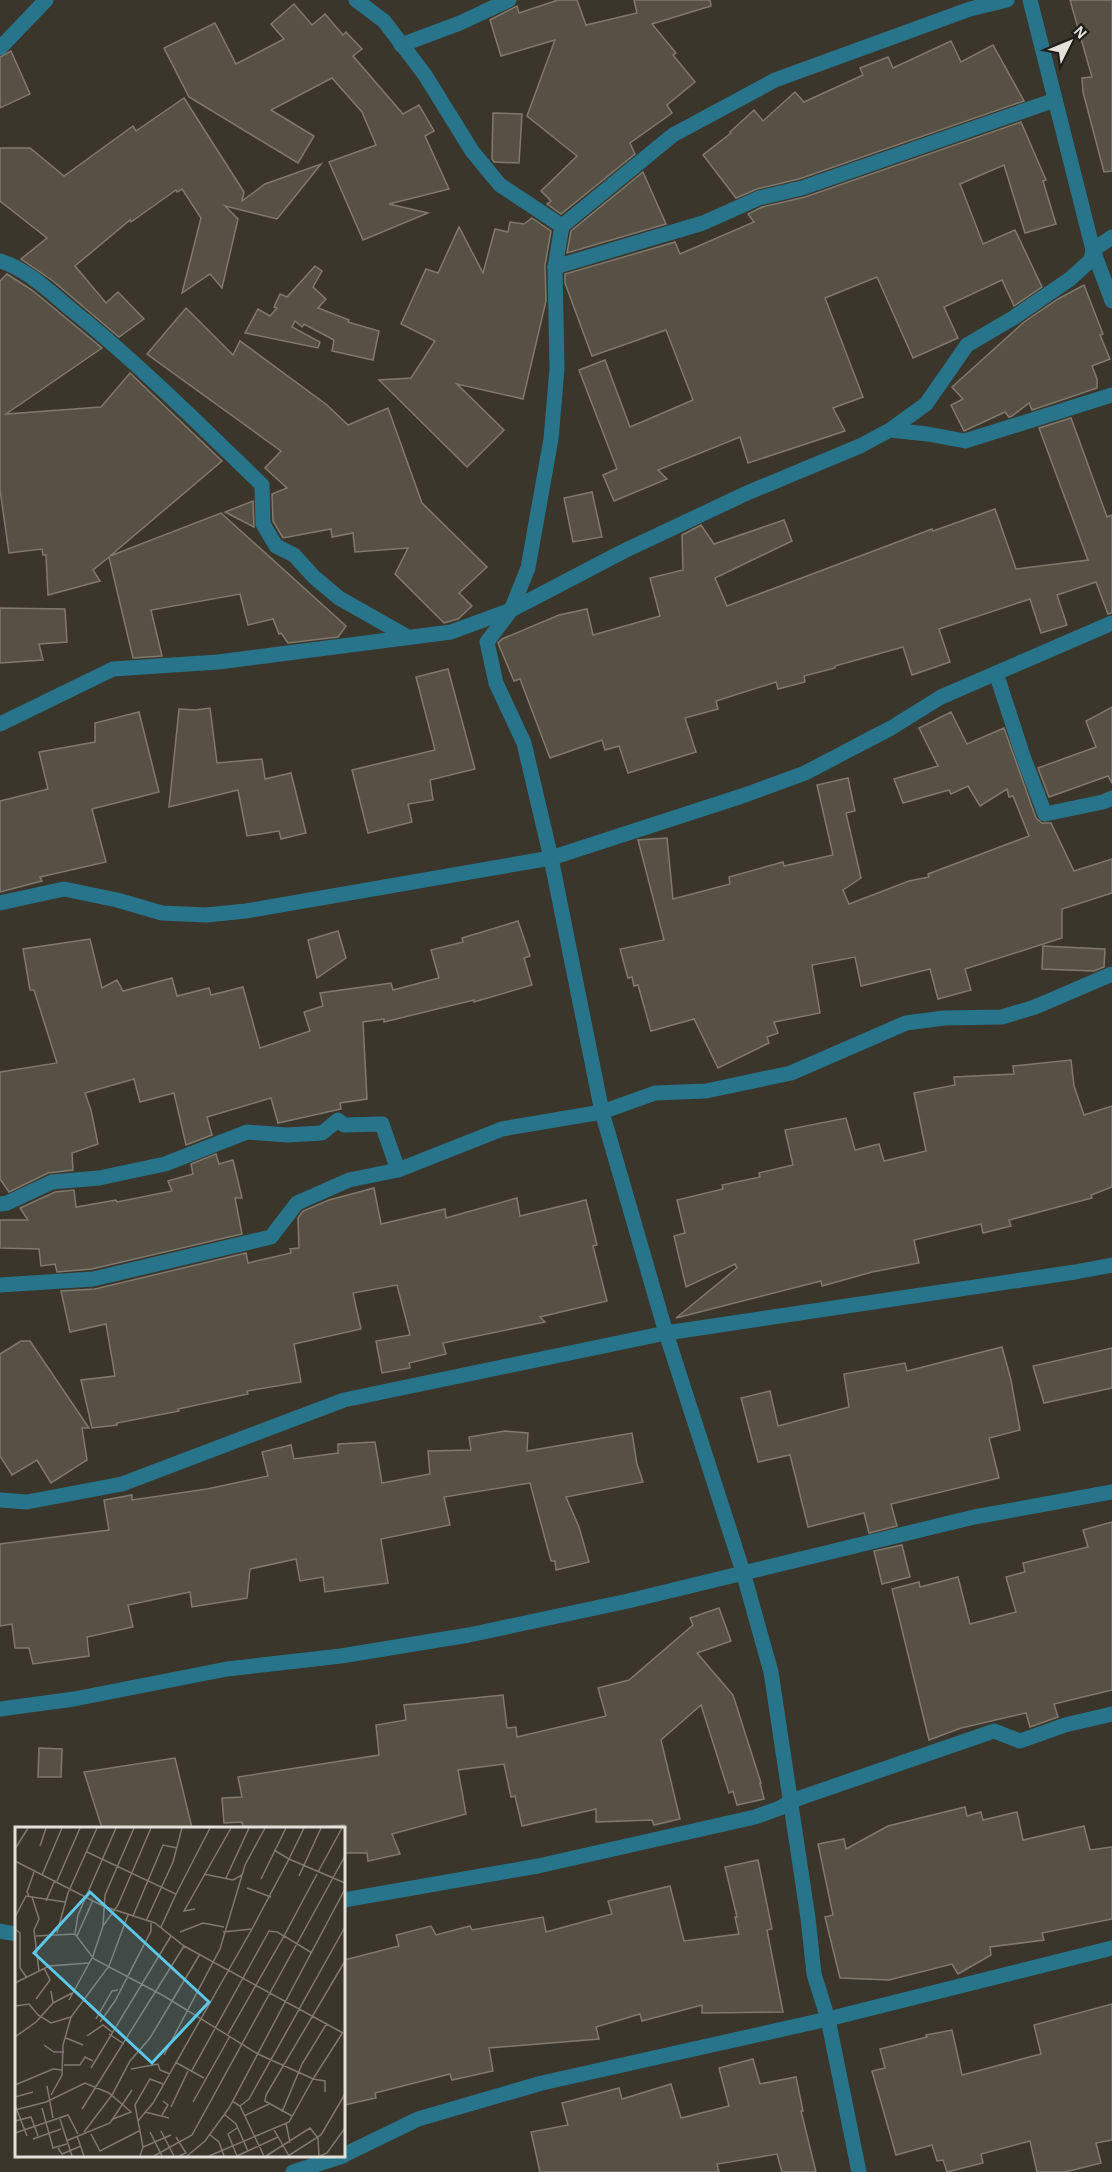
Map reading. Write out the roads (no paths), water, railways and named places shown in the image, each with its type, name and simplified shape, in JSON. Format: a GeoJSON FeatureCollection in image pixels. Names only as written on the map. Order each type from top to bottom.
{"type":"FeatureCollection","features":[{"type":"Feature","properties":{"kind":"street"},"geometry":{"type":"LineString","coordinates":[[0,48],[46,0]]}},
{"type":"Feature","properties":{"kind":"street"},"geometry":{"type":"LineString","coordinates":[[356,0],[384,21],[425,75],[472,151],[500,185],[562,226]]}},
{"type":"Feature","properties":{"kind":"street"},"geometry":{"type":"LineString","coordinates":[[401,45],[509,0]]}},
{"type":"Feature","properties":{"kind":"street"},"geometry":{"type":"LineString","coordinates":[[859,2172],[828,2019],[814,1974],[771,1672],[743,1572],[666,1333],[602,1112],[551,858],[524,743],[496,683],[487,642],[511,610],[528,568],[550,439],[557,369],[555,267],[562,226],[673,135],[776,81],[970,9],[1007,0]]}},
{"type":"Feature","properties":{"kind":"street"},"geometry":{"type":"LineString","coordinates":[[1030,0],[1093,250],[1112,301]]}},
{"type":"Feature","properties":{"kind":"street"},"geometry":{"type":"LineString","coordinates":[[555,267],[703,223],[759,198],[802,188],[1055,100]]}},
{"type":"Feature","properties":{"kind":"street"},"geometry":{"type":"LineString","coordinates":[[0,724],[113,669],[218,662],[451,632],[511,610],[624,551],[747,493],[860,446],[890,430],[927,404],[967,345],[1013,318],[1070,279],[1091,260],[1093,250],[1112,237]]}},
{"type":"Feature","properties":{"kind":"street"},"geometry":{"type":"LineString","coordinates":[[0,261],[11,264],[38,282],[94,327],[148,375],[262,485],[262,524],[276,546],[294,555],[314,577],[339,598],[406,636]]}},
{"type":"Feature","properties":{"kind":"street"},"geometry":{"type":"LineString","coordinates":[[890,430],[965,441],[1112,395]]}},
{"type":"Feature","properties":{"kind":"street"},"geometry":{"type":"LineString","coordinates":[[0,903],[64,889],[117,900],[162,913],[206,915],[246,911],[551,858],[745,795],[805,772],[891,728],[941,696],[1112,623]]}},
{"type":"Feature","properties":{"kind":"street"},"geometry":{"type":"LineString","coordinates":[[996,673],[1045,814],[1103,802],[1112,798]]}},
{"type":"Feature","properties":{"kind":"street"},"geometry":{"type":"LineString","coordinates":[[0,1285],[93,1279],[271,1237],[297,1203],[349,1180],[398,1170],[502,1129],[602,1112],[655,1093],[706,1091],[791,1073],[906,1023],[944,1018],[1002,1017],[1035,1007],[1112,974]]}},
{"type":"Feature","properties":{"kind":"street"},"geometry":{"type":"LineString","coordinates":[[0,1204],[7,1203],[52,1182],[99,1178],[165,1164],[247,1132],[287,1136],[322,1133],[338,1120],[344,1125],[382,1124],[398,1170]]}},
{"type":"Feature","properties":{"kind":"street"},"geometry":{"type":"LineString","coordinates":[[0,1500],[27,1502],[122,1484],[344,1400],[666,1333],[1112,1265]]}},
{"type":"Feature","properties":{"kind":"street"},"geometry":{"type":"LineString","coordinates":[[0,1709],[74,1699],[227,1669],[341,1656],[469,1635],[628,1601],[974,1517],[1112,1492]]}},
{"type":"Feature","properties":{"kind":"street"},"geometry":{"type":"LineString","coordinates":[[345,1900],[538,1866],[755,1817],[780,1809],[791,1801],[994,1731],[1020,1741],[1065,1725],[1112,1714]]}},
{"type":"Feature","properties":{"kind":"street"},"geometry":{"type":"LineString","coordinates":[[0,1931],[15,1934]]}},
{"type":"Feature","properties":{"kind":"street"},"geometry":{"type":"LineString","coordinates":[[345,2154],[418,2119],[542,2083],[828,2019],[1112,1948]]}},
{"type":"Feature","properties":{"kind":"street"},"geometry":{"type":"LineString","coordinates":[[293,2172],[337,2157]]}}]}
